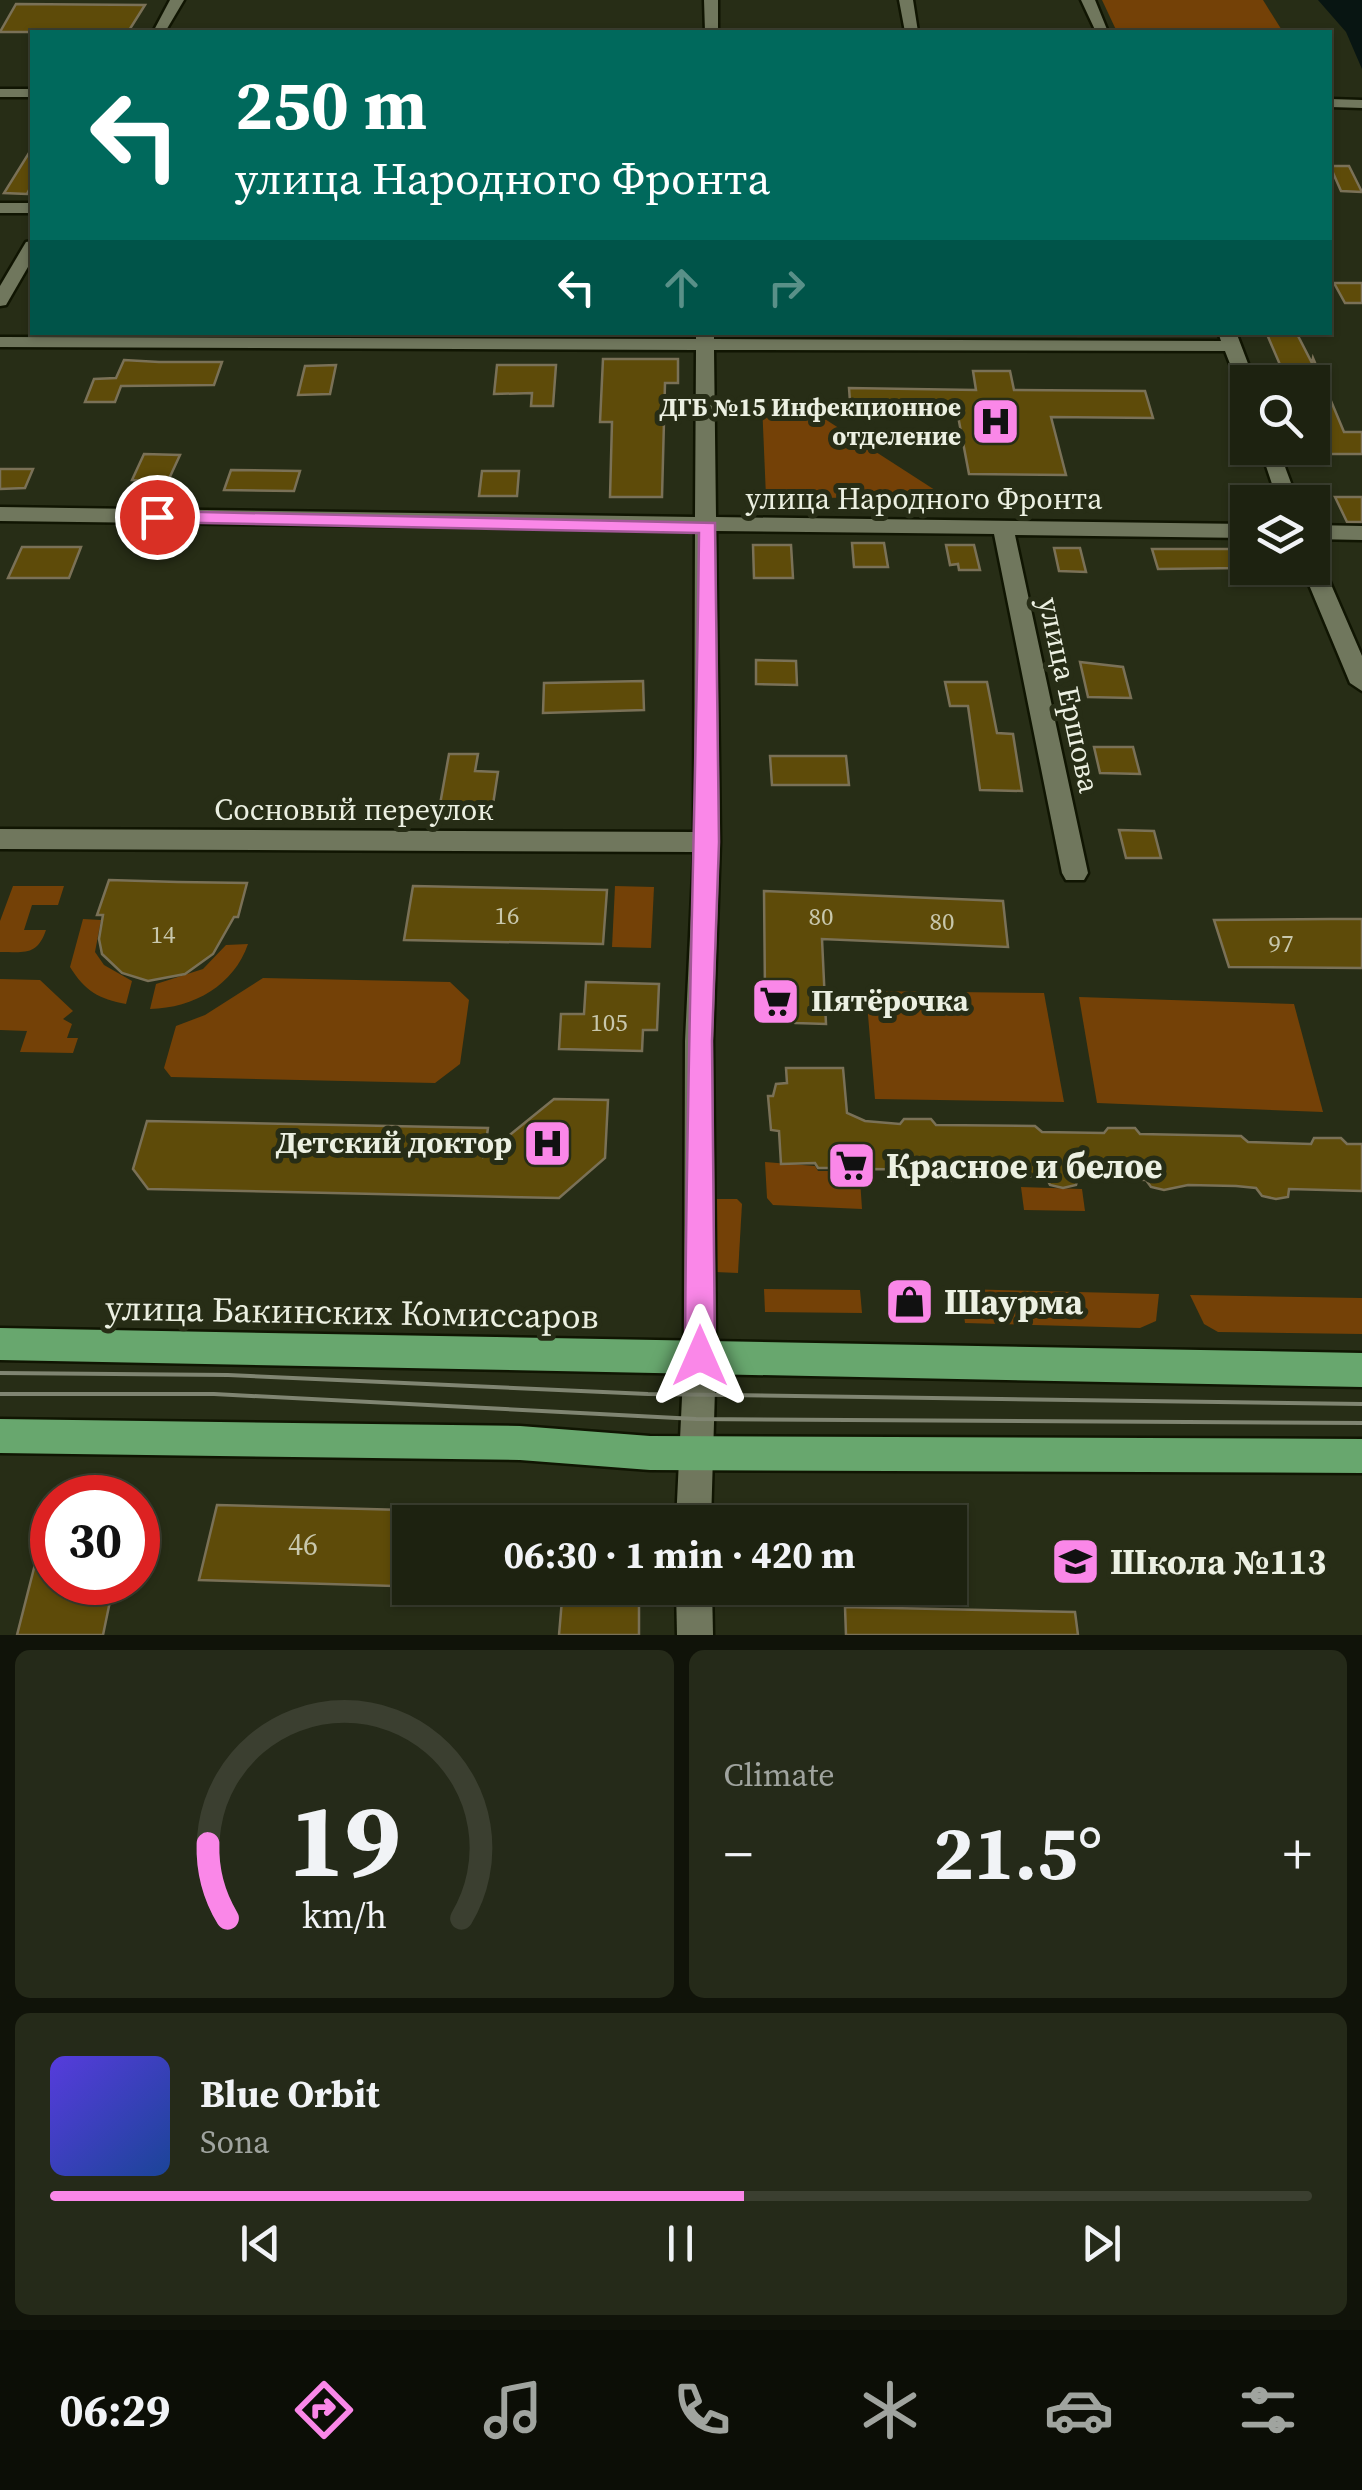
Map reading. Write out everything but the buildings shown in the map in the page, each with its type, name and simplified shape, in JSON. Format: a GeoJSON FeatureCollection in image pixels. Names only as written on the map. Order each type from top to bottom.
{"type":"FeatureCollection","features":[{"type":"Feature","properties":{"kind":"main road","name":"улица Бакинских Комиссаров"},"geometry":{"type":"LineString","coordinates":[[0,1344],[649,1360],[700,1356],[1362,1370]]}},
{"type":"Feature","properties":{"kind":"main road"},"geometry":{"type":"LineString","coordinates":[[0,1436],[520,1443],[695,1452],[1362,1456]]}},
{"type":"Feature","properties":{"kind":"street"},"geometry":{"type":"LineString","coordinates":[[159,30],[177,0]]}},
{"type":"Feature","properties":{"kind":"street"},"geometry":{"type":"LineString","coordinates":[[711,0],[712,30]]}},
{"type":"Feature","properties":{"kind":"street"},"geometry":{"type":"LineString","coordinates":[[906,0],[912,30]]}},
{"type":"Feature","properties":{"kind":"street"},"geometry":{"type":"LineString","coordinates":[[1088,0],[1101,30]]}},
{"type":"Feature","properties":{"kind":"street"},"geometry":{"type":"LineString","coordinates":[[0,93],[30,94]]}},
{"type":"Feature","properties":{"kind":"street"},"geometry":{"type":"LineString","coordinates":[[1356,104],[1362,121]]}},
{"type":"Feature","properties":{"kind":"street"},"geometry":{"type":"LineString","coordinates":[[0,208],[30,208]]}},
{"type":"Feature","properties":{"kind":"street"},"geometry":{"type":"LineString","coordinates":[[0,301],[30,249]]}},
{"type":"Feature","properties":{"kind":"street"},"geometry":{"type":"LineString","coordinates":[[693,1505],[700,1356],[699,1041],[707,842],[705,338]]}},
{"type":"Feature","properties":{"kind":"street"},"geometry":{"type":"LineString","coordinates":[[0,342],[1230,339],[1240,365]]}},
{"type":"Feature","properties":{"kind":"street","name":"улица Народного Фронта"},"geometry":{"type":"LineString","coordinates":[[0,514],[708,527],[1230,531]]}},
{"type":"Feature","properties":{"kind":"street","name":"улица Ершова"},"geometry":{"type":"LineString","coordinates":[[1004,530],[1075,872]]}},
{"type":"Feature","properties":{"kind":"street"},"geometry":{"type":"LineString","coordinates":[[1330,532],[1362,533]]}},
{"type":"Feature","properties":{"kind":"street"},"geometry":{"type":"LineString","coordinates":[[1320,585],[1362,684]]}},
{"type":"Feature","properties":{"kind":"street","name":"Сосновый переулок"},"geometry":{"type":"LineString","coordinates":[[0,839],[707,842]]}},
{"type":"Feature","properties":{"kind":"street"},"geometry":{"type":"LineString","coordinates":[[694,1605],[694,1635]]}},
{"type":"Feature","properties":{"kind":"shaded area"},"geometry":{"type":"Polygon","coordinates":[[[1102,0],[1263,0],[1282,30],[1116,30],[1102,0]]]}},
{"type":"Feature","properties":{"kind":"shaded area"},"geometry":{"type":"Polygon","coordinates":[[[1318,0],[1362,0],[1362,69],[1346,32],[1318,0]]]}},
{"type":"Feature","properties":{"kind":"shaded area"},"geometry":{"type":"Polygon","coordinates":[[[762,403],[800,403],[938,492],[939,499],[766,497],[762,403]]]}},
{"type":"Feature","properties":{"kind":"shaded area"},"geometry":{"type":"Polygon","coordinates":[[[13,886],[64,886],[58,905],[32,905],[24,930],[46,930],[39,944],[29,951],[0,952],[0,921],[13,886]]]}},
{"type":"Feature","properties":{"kind":"shaded area"},"geometry":{"type":"Polygon","coordinates":[[[615,886],[654,887],[651,948],[612,947],[615,886]]]}},
{"type":"Feature","properties":{"kind":"shaded area"},"geometry":{"type":"Polygon","coordinates":[[[83,919],[101,920],[95,952],[104,965],[132,981],[126,1004],[94,993],[70,967],[83,919]]]}},
{"type":"Feature","properties":{"kind":"shaded area"},"geometry":{"type":"Polygon","coordinates":[[[248,944],[233,971],[210,991],[182,1004],[150,1009],[156,984],[203,969],[226,945],[248,944]]]}},
{"type":"Feature","properties":{"kind":"shaded area"},"geometry":{"type":"Polygon","coordinates":[[[263,978],[450,982],[469,1000],[460,1064],[435,1083],[171,1077],[164,1068],[176,1026],[205,1015],[263,978]]]}},
{"type":"Feature","properties":{"kind":"shaded area"},"geometry":{"type":"Polygon","coordinates":[[[0,979],[40,980],[73,1011],[63,1019],[72,1024],[67,1038],[78,1038],[73,1053],[20,1052],[27,1031],[0,1030],[0,979]]]}},
{"type":"Feature","properties":{"kind":"shaded area"},"geometry":{"type":"Polygon","coordinates":[[[866,991],[1044,993],[1064,1102],[875,1099],[866,991]]]}},
{"type":"Feature","properties":{"kind":"shaded area"},"geometry":{"type":"Polygon","coordinates":[[[1079,997],[1294,1004],[1323,1112],[1097,1103],[1079,997]]]}},
{"type":"Feature","properties":{"kind":"shaded area"},"geometry":{"type":"Polygon","coordinates":[[[765,1162],[815,1166],[818,1171],[836,1171],[839,1178],[860,1179],[862,1209],[773,1205],[767,1198],[765,1162]]]}},
{"type":"Feature","properties":{"kind":"shaded area"},"geometry":{"type":"Polygon","coordinates":[[[1021,1187],[1082,1189],[1085,1211],[1024,1210],[1021,1187]]]}},
{"type":"Feature","properties":{"kind":"shaded area"},"geometry":{"type":"Polygon","coordinates":[[[716,1199],[737,1199],[742,1204],[738,1273],[715,1272],[716,1199]]]}},
{"type":"Feature","properties":{"kind":"shaded area"},"geometry":{"type":"Polygon","coordinates":[[[764,1289],[860,1290],[862,1313],[765,1312],[764,1289]]]}},
{"type":"Feature","properties":{"kind":"shaded area"},"geometry":{"type":"Polygon","coordinates":[[[961,1289],[1159,1294],[1156,1321],[1140,1328],[965,1323],[961,1289]]]}},
{"type":"Feature","properties":{"kind":"shaded area"},"geometry":{"type":"Polygon","coordinates":[[[1190,1295],[1362,1298],[1362,1334],[1218,1332],[1204,1324],[1190,1295]]]}},
{"type":"Feature","properties":{"kind":"tram line"},"geometry":{"type":"LineString","coordinates":[[0,1373],[228,1375],[648,1394],[1362,1404]]}},
{"type":"Feature","properties":{"kind":"tram line"},"geometry":{"type":"LineString","coordinates":[[0,1394],[214,1394],[696,1419],[1362,1423]]}},
{"type":"Feature","properties":{"kind":"place","name":"ДГБ №15 Инфекционное отделение"},"geometry":{"type":"Point","coordinates":[996,421]}},
{"type":"Feature","properties":{"kind":"place","name":"Пятёрочка"},"geometry":{"type":"Point","coordinates":[776,1001]}},
{"type":"Feature","properties":{"kind":"place","name":"Детский доктор"},"geometry":{"type":"Point","coordinates":[547,1143]}},
{"type":"Feature","properties":{"kind":"place","name":"Красное и белое"},"geometry":{"type":"Point","coordinates":[851,1166]}},
{"type":"Feature","properties":{"kind":"place","name":"Шаурма"},"geometry":{"type":"Point","coordinates":[909,1302]}},
{"type":"Feature","properties":{"kind":"place","name":"Школа №113"},"geometry":{"type":"Point","coordinates":[1075,1562]}},
{"type":"Feature","properties":{"kind":"route"},"geometry":{"type":"LineString","coordinates":[[157,517],[708,527],[707,842],[699,1041],[700,1356]]}}]}
